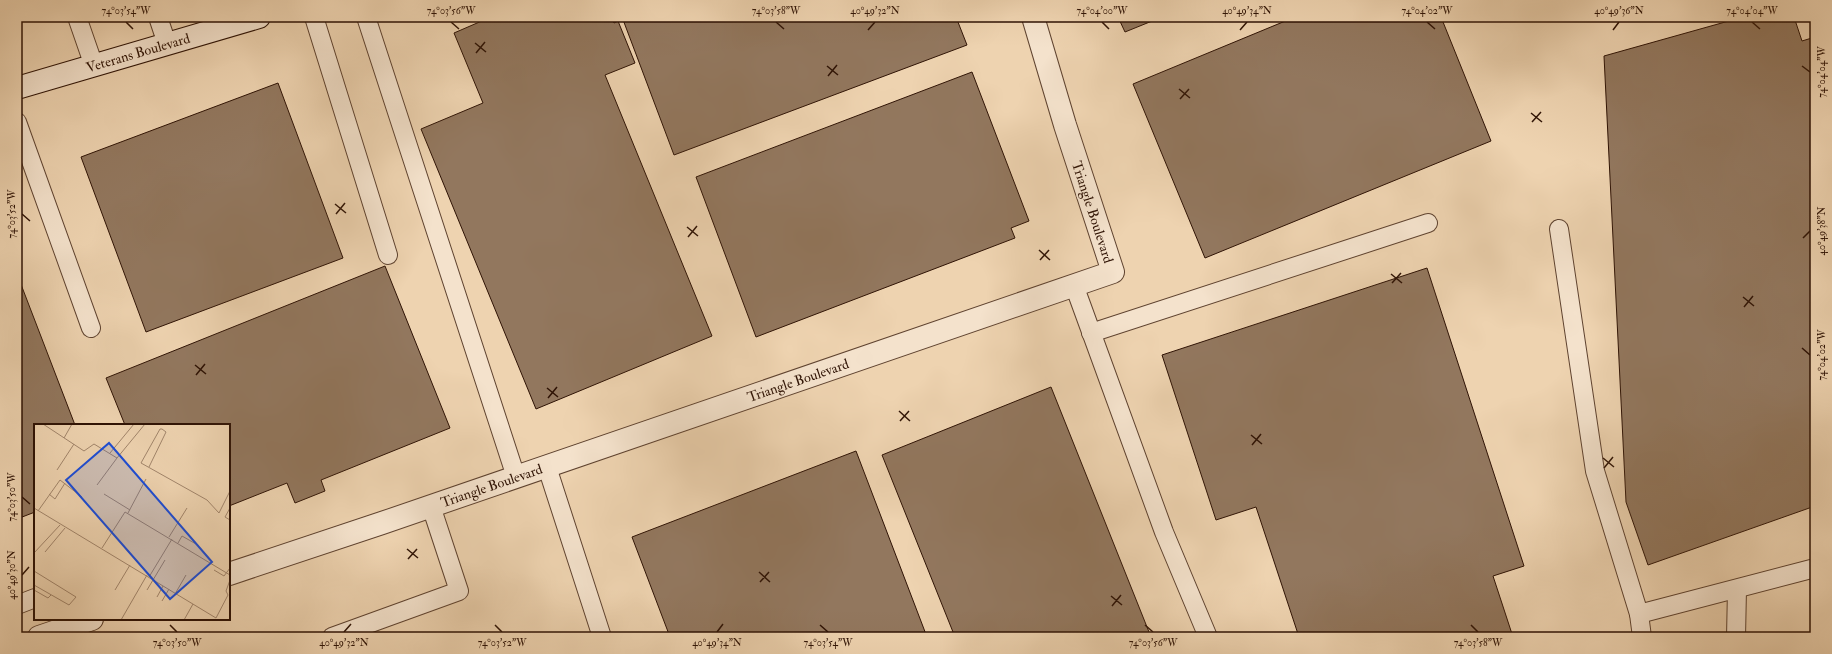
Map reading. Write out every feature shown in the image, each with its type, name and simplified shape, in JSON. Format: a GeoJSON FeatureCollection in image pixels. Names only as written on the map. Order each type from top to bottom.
{"type":"FeatureCollection","features":[{"type":"Feature","properties":{"kind":"street","name":"Veterans Boulevard"},"geometry":{"type":"LineString","coordinates":[[17,88],[259,17]]}},
{"type":"Feature","properties":{"kind":"street","name":"Triangle Boulevard"},"geometry":{"type":"LineString","coordinates":[[230,574],[547,467],[1113,272],[1065,125],[1033,17]]}},
{"type":"Feature","properties":{"kind":"street"},"geometry":{"type":"LineString","coordinates":[[50,629],[88,620]]}},
{"type":"Feature","properties":{"kind":"lane"},"geometry":{"type":"LineString","coordinates":[[77,17],[94,66]]}},
{"type":"Feature","properties":{"kind":"lane"},"geometry":{"type":"LineString","coordinates":[[158,17],[167,44]]}},
{"type":"Feature","properties":{"kind":"lane"},"geometry":{"type":"LineString","coordinates":[[314,17],[388,255]]}},
{"type":"Feature","properties":{"kind":"lane"},"geometry":{"type":"LineString","coordinates":[[366,17],[516,477]]}},
{"type":"Feature","properties":{"kind":"lane"},"geometry":{"type":"LineString","coordinates":[[17,122],[91,328]]}},
{"type":"Feature","properties":{"kind":"lane"},"geometry":{"type":"LineString","coordinates":[[1092,332],[1428,223]]}},
{"type":"Feature","properties":{"kind":"lane"},"geometry":{"type":"LineString","coordinates":[[1559,230],[1595,471],[1639,614],[1642,637]]}},
{"type":"Feature","properties":{"kind":"lane"},"geometry":{"type":"LineString","coordinates":[[1074,285],[1164,532],[1208,637]]}},
{"type":"Feature","properties":{"kind":"lane"},"geometry":{"type":"LineString","coordinates":[[547,467],[602,637]]}},
{"type":"Feature","properties":{"kind":"lane"},"geometry":{"type":"LineString","coordinates":[[332,637],[459,591],[431,506]]}},
{"type":"Feature","properties":{"kind":"lane"},"geometry":{"type":"LineString","coordinates":[[1639,614],[1815,568]]}},
{"type":"Feature","properties":{"kind":"lane"},"geometry":{"type":"LineString","coordinates":[[1736,637],[1737,589]]}},
{"type":"Feature","properties":{"kind":"lane"},"geometry":{"type":"LineString","coordinates":[[17,605],[34,598]]}},
{"type":"Feature","properties":{"kind":"building"},"geometry":{"type":"Polygon","coordinates":[[[17,17],[30,17],[17,22],[17,17]]]}},
{"type":"Feature","properties":{"kind":"building"},"geometry":{"type":"Polygon","coordinates":[[[491,17],[611,17],[614,23],[618,21],[635,63],[605,75],[712,336],[536,409],[421,129],[483,103],[454,33],[491,17]]]}},
{"type":"Feature","properties":{"kind":"building"},"geometry":{"type":"Polygon","coordinates":[[[622,17],[956,17],[967,45],[674,155],[622,17]]]}},
{"type":"Feature","properties":{"kind":"building"},"geometry":{"type":"Polygon","coordinates":[[[1118,17],[1162,17],[1125,32],[1118,17]]]}},
{"type":"Feature","properties":{"kind":"building"},"geometry":{"type":"Polygon","coordinates":[[[1295,17],[1441,17],[1491,141],[1205,258],[1133,84],[1295,17]]]}},
{"type":"Feature","properties":{"kind":"building"},"geometry":{"type":"Polygon","coordinates":[[[1743,17],[1794,17],[1802,41],[1815,37],[1815,506],[1648,565],[1626,502],[1604,56],[1743,17]]]}},
{"type":"Feature","properties":{"kind":"building"},"geometry":{"type":"Polygon","coordinates":[[[972,72],[1029,221],[1011,228],[1015,238],[756,337],[696,177],[972,72]]]}},
{"type":"Feature","properties":{"kind":"building"},"geometry":{"type":"Polygon","coordinates":[[[278,83],[343,258],[146,332],[81,157],[278,83]]]}},
{"type":"Feature","properties":{"kind":"building"},"geometry":{"type":"Polygon","coordinates":[[[385,266],[450,428],[321,480],[325,491],[295,503],[287,483],[230,506],[230,424],[125,424],[106,378],[385,266]]]}},
{"type":"Feature","properties":{"kind":"building"},"geometry":{"type":"Polygon","coordinates":[[[1427,268],[1524,566],[1493,576],[1513,637],[1299,637],[1256,507],[1216,520],[1162,355],[1427,268]]]}},
{"type":"Feature","properties":{"kind":"building"},"geometry":{"type":"Polygon","coordinates":[[[17,274],[75,424],[34,424],[34,512],[17,519],[17,274]]]}},
{"type":"Feature","properties":{"kind":"building"},"geometry":{"type":"Polygon","coordinates":[[[1051,387],[1151,637],[955,637],[882,455],[1051,387]]]}},
{"type":"Feature","properties":{"kind":"building"},"geometry":{"type":"Polygon","coordinates":[[[856,451],[927,637],[670,637],[632,537],[856,451]]]}}]}
